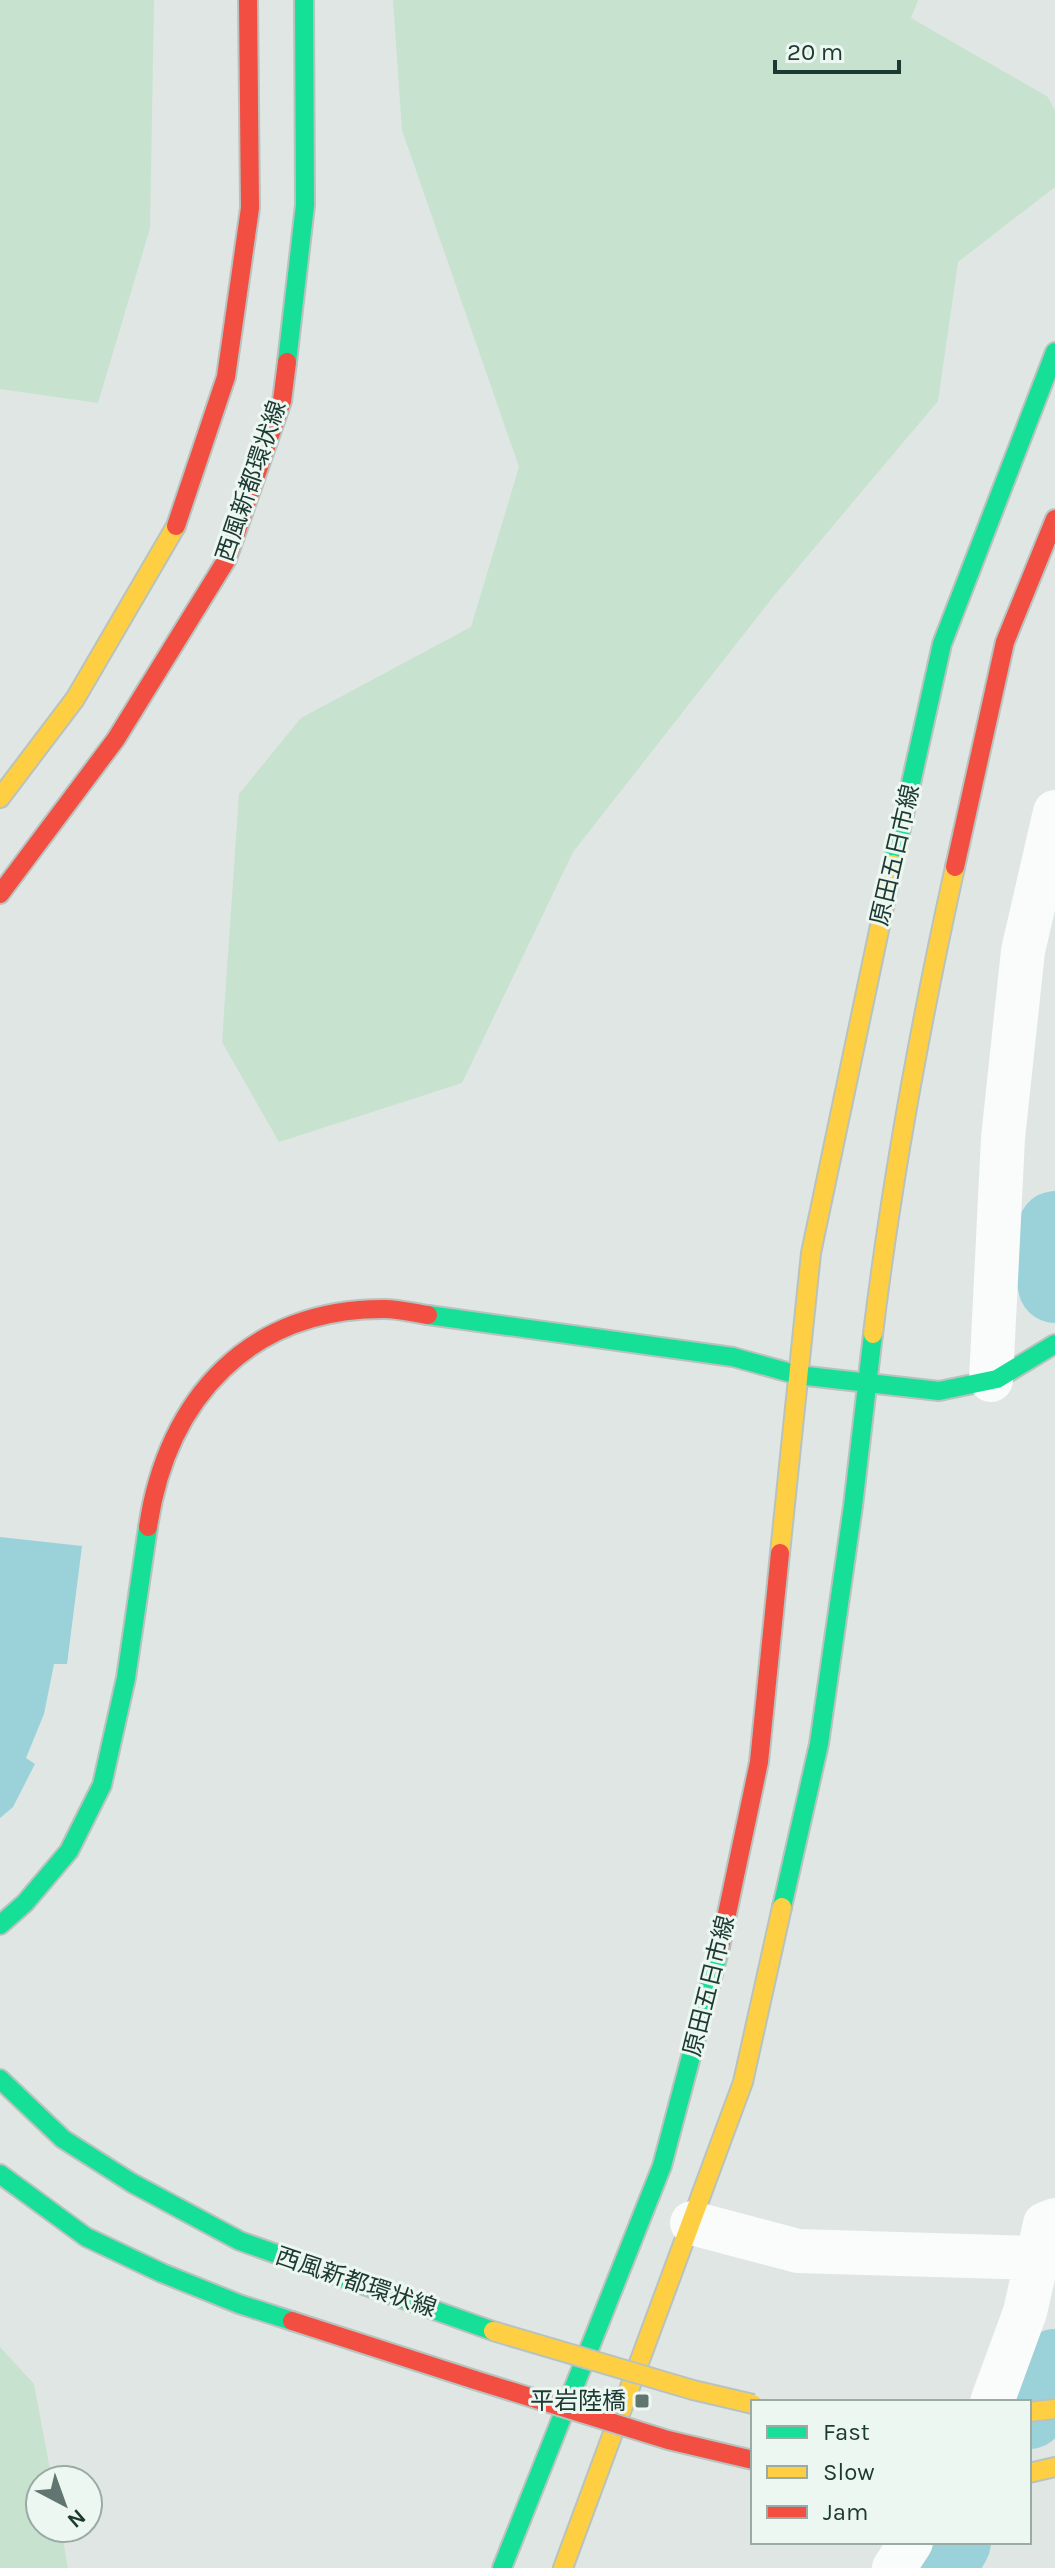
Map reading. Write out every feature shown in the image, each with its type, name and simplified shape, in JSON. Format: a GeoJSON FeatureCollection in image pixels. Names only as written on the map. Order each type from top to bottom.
{"type":"FeatureCollection","features":[{"type":"Feature","properties":{"kind":"street"},"geometry":{"type":"LineString","coordinates":[[0,798],[75,699],[174,532],[226,377],[250,208],[248,0]]}},
{"type":"Feature","properties":{"kind":"street","name":"西風新都環状線"},"geometry":{"type":"LineString","coordinates":[[0,894],[116,739],[227,559],[282,401],[305,205],[304,0]]}},
{"type":"Feature","properties":{"kind":"street","name":"原田五日市線"},"geometry":{"type":"LineString","coordinates":[[502,2568],[662,2166],[719,1953],[759,1762],[811,1253],[863,998],[942,644],[1055,352]]}},
{"type":"Feature","properties":{"kind":"street"},"geometry":{"type":"LineString","coordinates":[[563,2568],[743,2082],[819,1744],[853,1506],[882,1262],[926,997],[1005,642],[1055,519]]}},
{"type":"Feature","properties":{"kind":"street"},"geometry":{"type":"LineString","coordinates":[[994,1379],[1003,1138],[1023,951],[1055,812]]}},
{"type":"Feature","properties":{"kind":"street"},"geometry":{"type":"LineString","coordinates":[[0,1925],[25,1903],[69,1851],[102,1785],[126,1678],[151,1506],[172,1439],[205,1387],[242,1351],[291,1324],[339,1312],[387,1309],[733,1357],[798,1375],[939,1391],[994,1379],[1055,1344]]}},
{"type":"Feature","properties":{"kind":"street","name":"西風新都環状線"},"geometry":{"type":"LineString","coordinates":[[0,2079],[63,2139],[132,2183],[240,2241],[493,2331],[693,2390],[751,2404]]}},
{"type":"Feature","properties":{"kind":"street"},"geometry":{"type":"LineString","coordinates":[[0,2174],[86,2237],[162,2273],[239,2304],[668,2440],[751,2460]]}},
{"type":"Feature","properties":{"kind":"street"},"geometry":{"type":"LineString","coordinates":[[692,2223],[798,2251],[1046,2239],[1025,2312],[993,2400]]}},
{"type":"Feature","properties":{"kind":"street"},"geometry":{"type":"LineString","coordinates":[[1031,2412],[1055,2409]]}},
{"type":"Feature","properties":{"kind":"street"},"geometry":{"type":"LineString","coordinates":[[1031,2473],[1055,2467]]}},
{"type":"Feature","properties":{"kind":"street"},"geometry":{"type":"LineString","coordinates":[[894,2568],[910,2544]]}},
{"type":"Feature","properties":{"kind":"green space"},"geometry":{"type":"Polygon","coordinates":[[[0,0],[154,0],[150,228],[98,403],[0,389],[0,0]]]}},
{"type":"Feature","properties":{"kind":"green space"},"geometry":{"type":"Polygon","coordinates":[[[393,0],[918,0],[911,18],[1048,97],[1055,111],[1055,187],[958,262],[938,401],[773,597],[573,852],[462,1083],[279,1142],[222,1042],[239,794],[301,718],[471,627],[519,467],[402,130],[393,0]]]}},
{"type":"Feature","properties":{"kind":"green space"},"geometry":{"type":"Polygon","coordinates":[[[0,2347],[34,2384],[49,2464],[24,2464],[24,2544],[64,2544],[68,2568],[0,2568],[0,2347]]]}},
{"type":"Feature","properties":{"kind":"water"},"geometry":{"type":"Polygon","coordinates":[[[0,1537],[82,1546],[67,1664],[54,1664],[44,1714],[26,1758],[35,1764],[13,1807],[0,1818],[0,1537]]]}},
{"type":"Feature","properties":{"kind":"waterway"},"geometry":{"type":"LineString","coordinates":[[1055,1228],[1048,1251],[1055,1286]]}},
{"type":"Feature","properties":{"kind":"waterway"},"geometry":{"type":"LineString","coordinates":[[1031,2408],[1055,2366]]}},
{"type":"Feature","properties":{"kind":"waterway"},"geometry":{"type":"LineString","coordinates":[[939,2568],[953,2544]]}},
{"type":"Feature","properties":{"kind":"traffic: fast"},"geometry":{"type":"LineString","coordinates":[[287,362],[305,205],[304,0]]}},
{"type":"Feature","properties":{"kind":"traffic: fast"},"geometry":{"type":"LineString","coordinates":[[893,864],[942,644],[1055,352]]}},
{"type":"Feature","properties":{"kind":"traffic: fast"},"geometry":{"type":"LineString","coordinates":[[428,1315],[733,1357],[798,1375],[939,1391],[997,1379],[1055,1344]]}},
{"type":"Feature","properties":{"kind":"traffic: fast"},"geometry":{"type":"LineString","coordinates":[[782,1907],[819,1744],[853,1506],[873,1334]]}},
{"type":"Feature","properties":{"kind":"traffic: fast"},"geometry":{"type":"LineString","coordinates":[[0,1925],[25,1903],[69,1851],[102,1785],[126,1678],[148,1527]]}},
{"type":"Feature","properties":{"kind":"traffic: fast"},"geometry":{"type":"LineString","coordinates":[[502,2568],[662,2166],[720,1947]]}},
{"type":"Feature","properties":{"kind":"traffic: fast"},"geometry":{"type":"LineString","coordinates":[[0,2079],[63,2139],[132,2183],[240,2241],[493,2331]]}},
{"type":"Feature","properties":{"kind":"traffic: fast"},"geometry":{"type":"LineString","coordinates":[[0,2174],[86,2237],[162,2273],[239,2304],[292,2321]]}},
{"type":"Feature","properties":{"kind":"traffic: slow"},"geometry":{"type":"LineString","coordinates":[[0,798],[75,699],[176,526]]}},
{"type":"Feature","properties":{"kind":"traffic: slow"},"geometry":{"type":"LineString","coordinates":[[780,1553],[811,1253],[893,864]]}},
{"type":"Feature","properties":{"kind":"traffic: slow"},"geometry":{"type":"LineString","coordinates":[[873,1334],[908,1099],[955,867]]}},
{"type":"Feature","properties":{"kind":"traffic: slow"},"geometry":{"type":"LineString","coordinates":[[563,2568],[743,2082],[782,1907]]}},
{"type":"Feature","properties":{"kind":"traffic: slow"},"geometry":{"type":"LineString","coordinates":[[493,2331],[693,2390],[751,2404]]}},
{"type":"Feature","properties":{"kind":"traffic: slow"},"geometry":{"type":"LineString","coordinates":[[1031,2412],[1055,2409]]}},
{"type":"Feature","properties":{"kind":"traffic: slow"},"geometry":{"type":"LineString","coordinates":[[1031,2473],[1055,2467]]}},
{"type":"Feature","properties":{"kind":"traffic: jam"},"geometry":{"type":"LineString","coordinates":[[176,526],[226,377],[250,208],[248,0]]}},
{"type":"Feature","properties":{"kind":"traffic: jam"},"geometry":{"type":"LineString","coordinates":[[0,894],[116,739],[227,559],[282,401],[287,362]]}},
{"type":"Feature","properties":{"kind":"traffic: jam"},"geometry":{"type":"LineString","coordinates":[[955,867],[1005,642],[1055,519]]}},
{"type":"Feature","properties":{"kind":"traffic: jam"},"geometry":{"type":"LineString","coordinates":[[148,1527],[158,1481],[174,1438],[196,1401],[223,1369],[256,1344],[294,1324],[337,1313],[385,1309],[428,1315]]}},
{"type":"Feature","properties":{"kind":"traffic: jam"},"geometry":{"type":"LineString","coordinates":[[720,1947],[759,1762],[780,1553]]}},
{"type":"Feature","properties":{"kind":"traffic: jam"},"geometry":{"type":"LineString","coordinates":[[292,2321],[475,2380]]}},
{"type":"Feature","properties":{"kind":"traffic: jam"},"geometry":{"type":"LineString","coordinates":[[475,2380],[668,2440],[751,2460]]}},
{"type":"Feature","properties":{"kind":"place","name":"平岩陸橋"},"geometry":{"type":"Point","coordinates":[642,2401]}}]}
